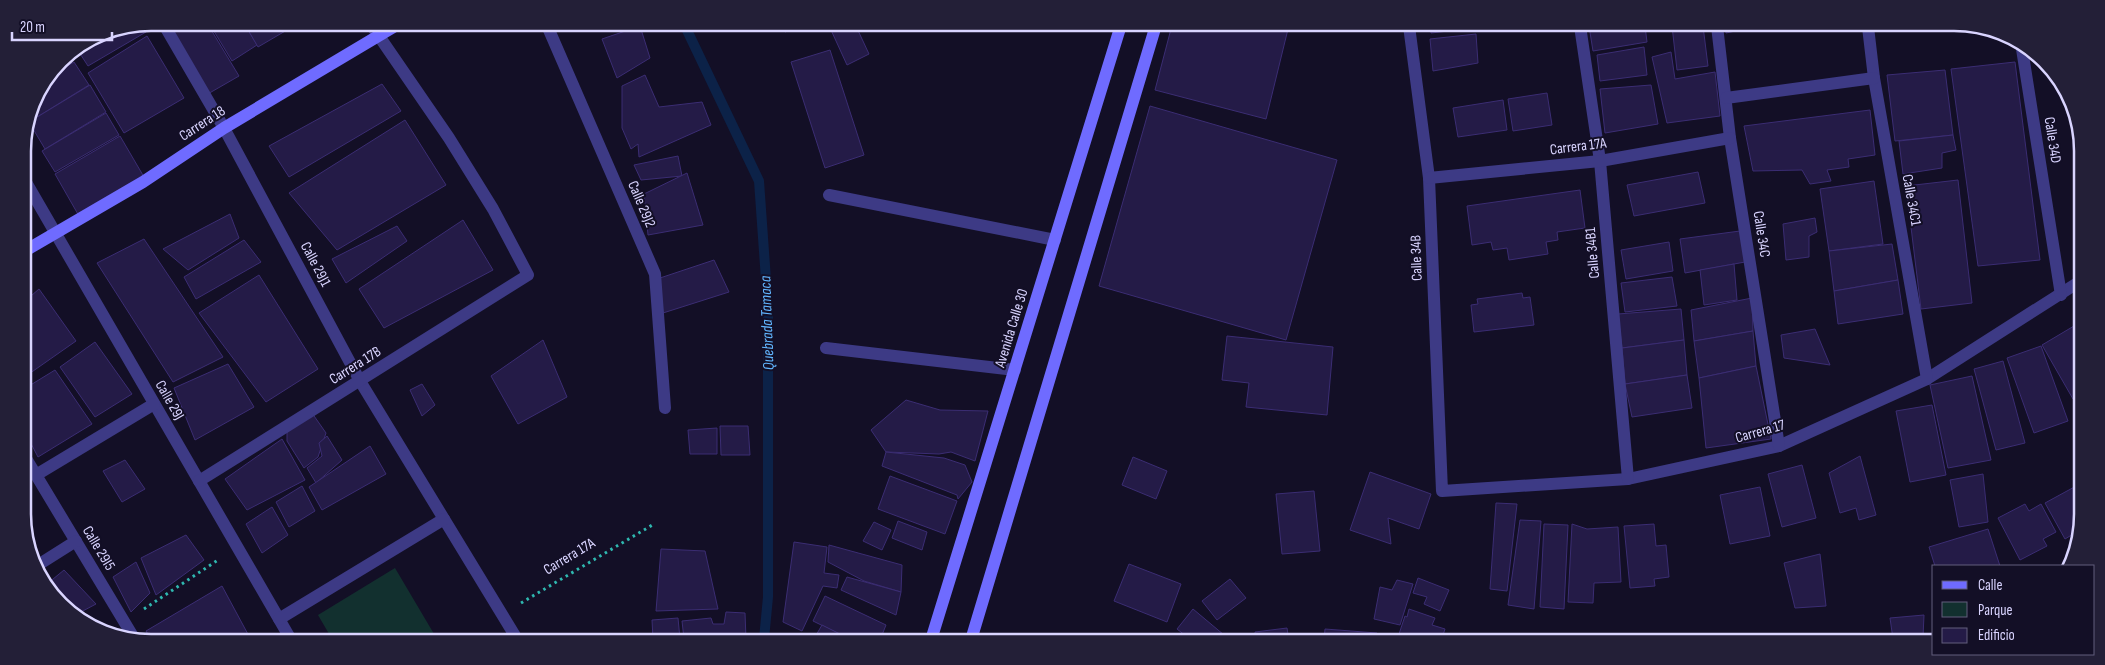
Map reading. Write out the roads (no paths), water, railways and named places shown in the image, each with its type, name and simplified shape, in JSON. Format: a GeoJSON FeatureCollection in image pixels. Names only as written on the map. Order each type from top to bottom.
{"type":"FeatureCollection","features":[{"type":"Feature","properties":{"kind":"main road","name":"Avenida Calle 30"},"geometry":{"type":"LineString","coordinates":[[933,634],[1119,31]]}},
{"type":"Feature","properties":{"kind":"main road"},"geometry":{"type":"LineString","coordinates":[[973,634],[1154,31]]}},
{"type":"Feature","properties":{"kind":"main road","name":"Carrera 18"},"geometry":{"type":"LineString","coordinates":[[32,247],[143,182],[224,128],[386,32]]}},
{"type":"Feature","properties":{"kind":"street","name":"Calle 34B"},"geometry":{"type":"LineString","coordinates":[[1410,31],[1430,178],[1442,491]]}},
{"type":"Feature","properties":{"kind":"street","name":"Calle 34B1"},"geometry":{"type":"LineString","coordinates":[[1581,31],[1600,161],[1628,479]]}},
{"type":"Feature","properties":{"kind":"street","name":"Calle 34C"},"geometry":{"type":"LineString","coordinates":[[1718,31],[1730,138],[1779,446]]}},
{"type":"Feature","properties":{"kind":"street","name":"Calle 34C1"},"geometry":{"type":"LineString","coordinates":[[1868,31],[1874,78],[1927,379]]}},
{"type":"Feature","properties":{"kind":"street","name":"Calle 29J1"},"geometry":{"type":"LineString","coordinates":[[169,32],[224,128],[360,380],[514,634]]}},
{"type":"Feature","properties":{"kind":"street"},"geometry":{"type":"LineString","coordinates":[[376,32],[379,36]]}},
{"type":"Feature","properties":{"kind":"street","name":"Calle 29J2"},"geometry":{"type":"LineString","coordinates":[[549,32],[655,274],[665,408]]}},
{"type":"Feature","properties":{"kind":"street","name":"Carrera 17B"},"geometry":{"type":"LineString","coordinates":[[198,481],[528,275],[493,210],[449,138],[379,36]]}},
{"type":"Feature","properties":{"kind":"street","name":"Calle 34D"},"geometry":{"type":"LineString","coordinates":[[2023,54],[2061,295]]}},
{"type":"Feature","properties":{"kind":"street"},"geometry":{"type":"LineString","coordinates":[[1726,98],[1874,78]]}},
{"type":"Feature","properties":{"kind":"street","name":"Carrera 17A"},"geometry":{"type":"LineString","coordinates":[[1430,178],[1600,161],[1730,138]]}},
{"type":"Feature","properties":{"kind":"street","name":"Calle 29J"},"geometry":{"type":"LineString","coordinates":[[32,193],[288,634]]}},
{"type":"Feature","properties":{"kind":"street"},"geometry":{"type":"LineString","coordinates":[[830,195],[1055,240]]}},
{"type":"Feature","properties":{"kind":"street","name":"Carrera 17"},"geometry":{"type":"LineString","coordinates":[[1442,491],[1628,479],[1779,446],[1927,379],[2074,286]]}},
{"type":"Feature","properties":{"kind":"street"},"geometry":{"type":"LineString","coordinates":[[826,348],[1015,370]]}},
{"type":"Feature","properties":{"kind":"street"},"geometry":{"type":"LineString","coordinates":[[36,475],[154,404]]}},
{"type":"Feature","properties":{"kind":"street","name":"Calle 29I5"},"geometry":{"type":"LineString","coordinates":[[31,467],[130,632]]}},
{"type":"Feature","properties":{"kind":"street"},"geometry":{"type":"LineString","coordinates":[[279,619],[444,519]]}},
{"type":"Feature","properties":{"kind":"street"},"geometry":{"type":"LineString","coordinates":[[42,562],[76,541]]}},
{"type":"Feature","properties":{"kind":"waterway","name":"Quebrada Tamaca"},"geometry":{"type":"LineString","coordinates":[[688,32],[759,181],[768,308],[768,597],[765,634]]}}]}
